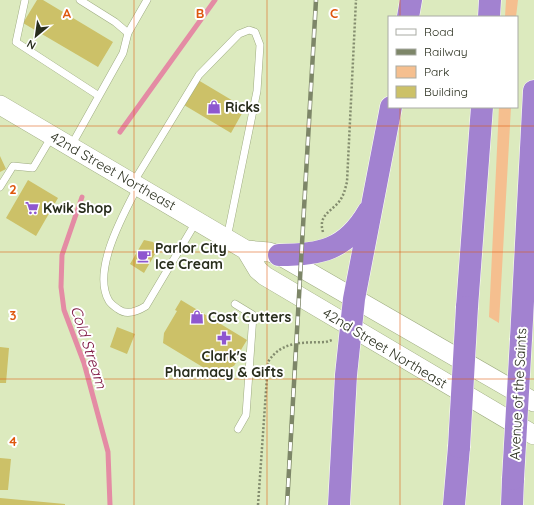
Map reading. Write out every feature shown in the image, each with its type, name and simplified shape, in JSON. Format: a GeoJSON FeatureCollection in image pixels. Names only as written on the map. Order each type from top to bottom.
{"type":"FeatureCollection","features":[{"type":"Feature","properties":{"kind":"highway"},"geometry":{"type":"LineString","coordinates":[[408,16],[411,0]]}},
{"type":"Feature","properties":{"kind":"highway"},"geometry":{"type":"LineString","coordinates":[[489,16],[490,0]]}},
{"type":"Feature","properties":{"kind":"highway","name":"Avenue of the Saints"},"geometry":{"type":"LineString","coordinates":[[512,505],[534,91]]}},
{"type":"Feature","properties":{"kind":"highway"},"geometry":{"type":"LineString","coordinates":[[338,505],[346,375],[343,332],[354,299],[374,203],[391,108]]}},
{"type":"Feature","properties":{"kind":"highway"},"geometry":{"type":"LineString","coordinates":[[454,505],[482,108]]}},
{"type":"Feature","properties":{"kind":"highway"},"geometry":{"type":"LineString","coordinates":[[279,255],[318,253],[342,243],[361,225],[374,203]]}},
{"type":"Feature","properties":{"kind":"main road","name":"42nd Street Northeast"},"geometry":{"type":"LineString","coordinates":[[0,105],[246,250],[258,270],[265,276],[343,332],[534,435]]}},
{"type":"Feature","properties":{"kind":"main road","name":"42nd Street Northeast"},"geometry":{"type":"LineString","coordinates":[[246,250],[269,252],[279,255],[534,402]]}},
{"type":"Feature","properties":{"kind":"lane"},"geometry":{"type":"LineString","coordinates":[[25,0],[16,42],[99,96]]}},
{"type":"Feature","properties":{"kind":"lane"},"geometry":{"type":"LineString","coordinates":[[80,0],[115,22],[128,33]]}},
{"type":"Feature","properties":{"kind":"lane"},"geometry":{"type":"LineString","coordinates":[[71,147],[123,53],[128,33],[147,0]]}},
{"type":"Feature","properties":{"kind":"lane"},"geometry":{"type":"LineString","coordinates":[[197,220],[146,306],[137,312],[122,312],[109,302],[105,291],[105,262],[120,219],[136,184],[199,75],[240,34],[249,30],[256,32],[260,45],[257,91],[227,238]]}},
{"type":"Feature","properties":{"kind":"lane"},"geometry":{"type":"LineString","coordinates":[[0,187],[13,166],[33,168],[52,136]]}},
{"type":"Feature","properties":{"kind":"lane"},"geometry":{"type":"LineString","coordinates":[[235,304],[252,315],[246,415],[238,429]]}},
{"type":"Feature","properties":{"kind":"path"},"geometry":{"type":"LineString","coordinates":[[321,221],[329,210],[337,204],[344,195],[348,182],[356,0]]}},
{"type":"Feature","properties":{"kind":"path"},"geometry":{"type":"LineString","coordinates":[[258,505],[268,362],[276,351],[290,344],[326,342],[343,332]]}},
{"type":"Feature","properties":{"kind":"green space"},"geometry":{"type":"Polygon","coordinates":[[[506,0],[518,0],[516,16],[505,16],[506,0]]]}},
{"type":"Feature","properties":{"kind":"green space"},"geometry":{"type":"Polygon","coordinates":[[[499,108],[511,108],[499,323],[489,317],[499,108]]]}},
{"type":"Feature","properties":{"kind":"building"},"geometry":{"type":"Polygon","coordinates":[[[37,0],[43,0],[113,42],[98,67],[23,23],[37,0]]]}},
{"type":"Feature","properties":{"kind":"building","name":"Ricks"},"geometry":{"type":"Polygon","coordinates":[[[198,80],[245,108],[231,133],[184,105],[198,80]]]}},
{"type":"Feature","properties":{"kind":"building"},"geometry":{"type":"Polygon","coordinates":[[[0,156],[6,169],[0,172],[0,156]]]}},
{"type":"Feature","properties":{"kind":"building","name":"Kwik Shop"},"geometry":{"type":"Polygon","coordinates":[[[28,180],[58,198],[36,236],[6,218],[28,180]]]}},
{"type":"Feature","properties":{"kind":"building","name":"Parlor City Ice Cream"},"geometry":{"type":"Polygon","coordinates":[[[144,240],[153,242],[158,249],[144,273],[130,264],[144,240]]]}},
{"type":"Feature","properties":{"kind":"building"},"geometry":{"type":"Polygon","coordinates":[[[181,300],[247,340],[236,358],[238,359],[234,366],[224,380],[163,343],[164,333],[177,311],[175,310],[181,300]]]}},
{"type":"Feature","properties":{"kind":"building"},"geometry":{"type":"Polygon","coordinates":[[[117,327],[135,334],[127,354],[110,347],[117,327]]]}},
{"type":"Feature","properties":{"kind":"building"},"geometry":{"type":"Polygon","coordinates":[[[0,347],[9,348],[6,383],[0,383],[0,347]]]}},
{"type":"Feature","properties":{"kind":"building"},"geometry":{"type":"Polygon","coordinates":[[[0,458],[11,459],[8,490],[0,490],[0,458]]]}},
{"type":"Feature","properties":{"kind":"building"},"geometry":{"type":"Polygon","coordinates":[[[0,498],[65,504],[65,505],[0,505],[0,498]]]}},
{"type":"Feature","properties":{"kind":"waterway","name":"Cold Stream"},"geometry":{"type":"LineString","coordinates":[[120,132],[215,0]]}},
{"type":"Feature","properties":{"kind":"waterway","name":"Cold Stream"},"geometry":{"type":"LineString","coordinates":[[82,197],[62,255],[61,287],[64,310],[84,363],[108,452],[110,505]]}},
{"type":"Feature","properties":{"kind":"railway"},"geometry":{"type":"LineString","coordinates":[[287,505],[316,0]]}},
{"type":"Feature","properties":{"kind":"place","name":"Ricks"},"geometry":{"type":"Point","coordinates":[214,107]}},
{"type":"Feature","properties":{"kind":"place","name":"Kwik Shop"},"geometry":{"type":"Point","coordinates":[32,208]}},
{"type":"Feature","properties":{"kind":"place","name":"Parlor City Ice Cream"},"geometry":{"type":"Point","coordinates":[144,256]}},
{"type":"Feature","properties":{"kind":"place","name":"Cost Cutters"},"geometry":{"type":"Point","coordinates":[197,317]}},
{"type":"Feature","properties":{"kind":"place","name":"Clark's Pharmacy & Gifts"},"geometry":{"type":"Point","coordinates":[224,338]}}]}
